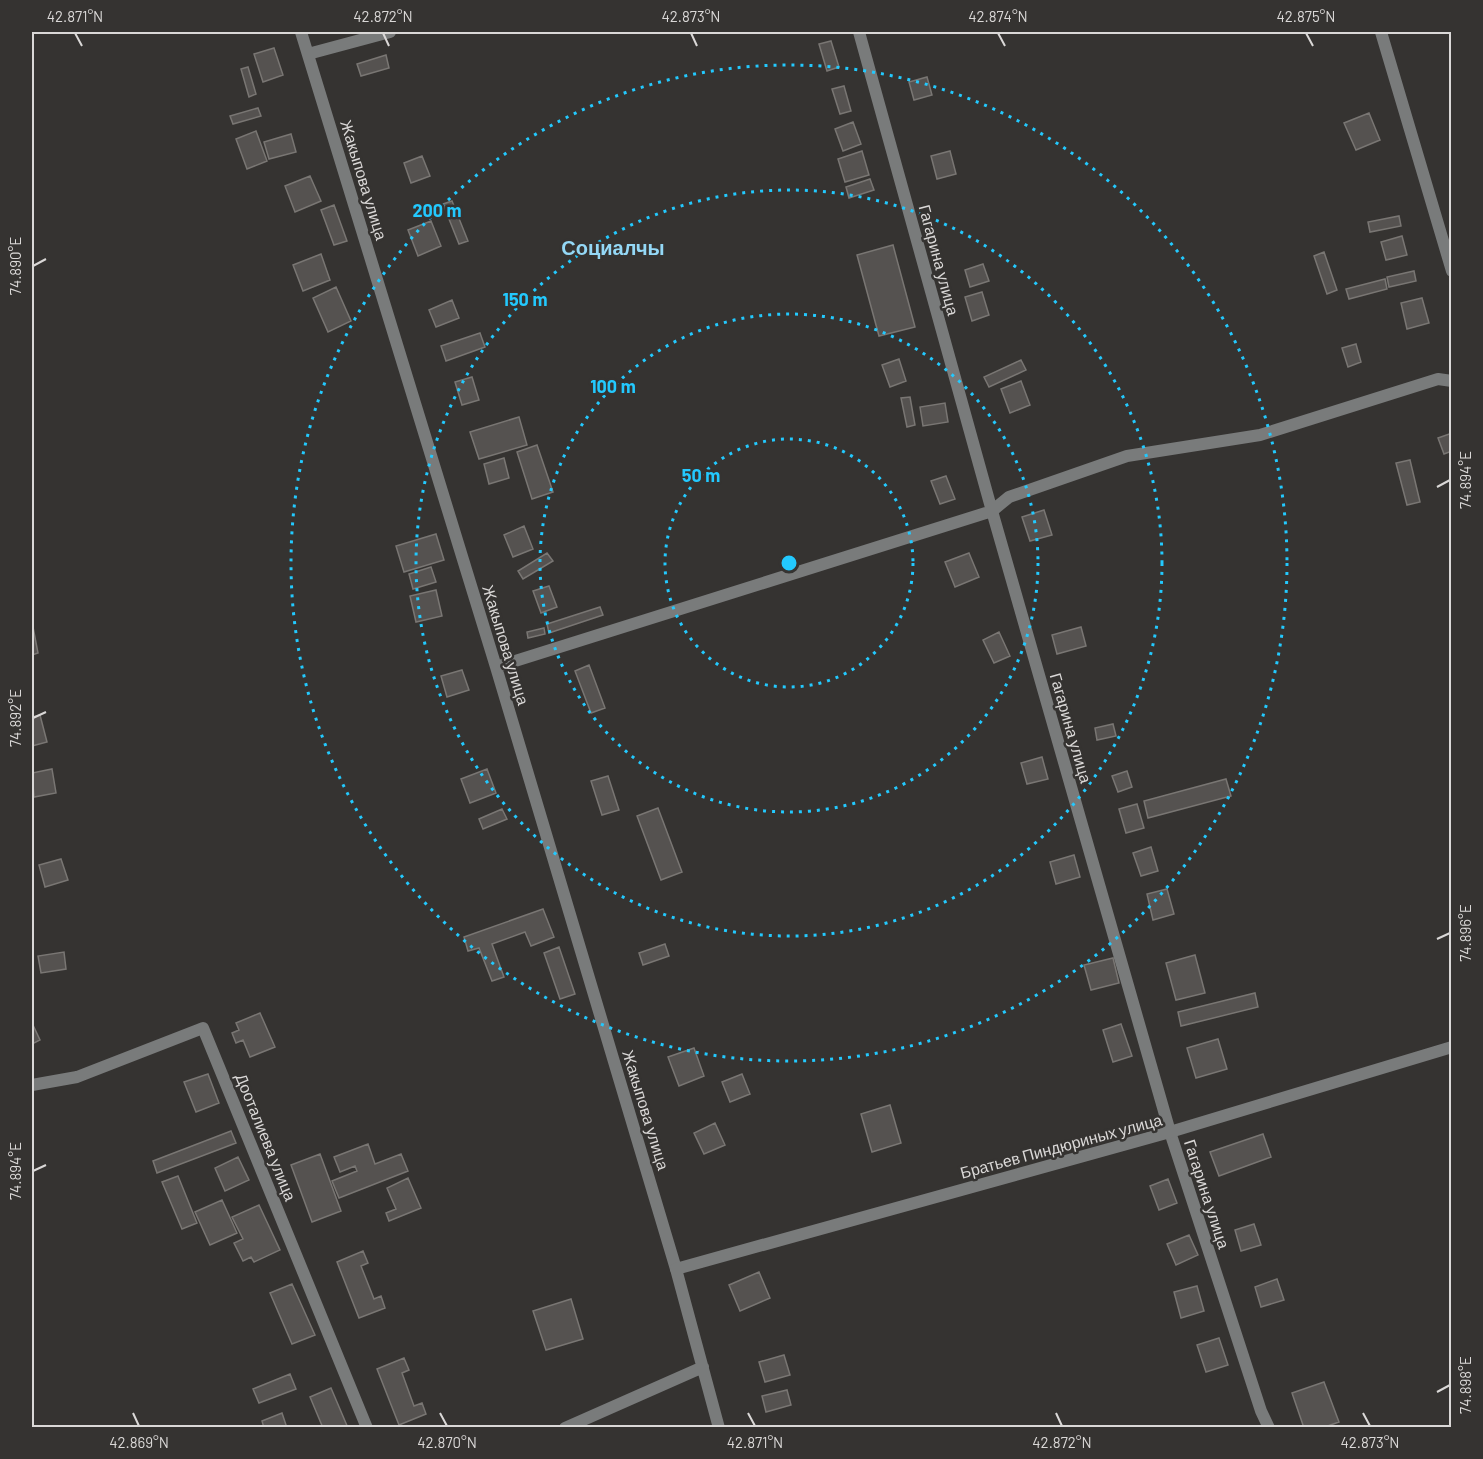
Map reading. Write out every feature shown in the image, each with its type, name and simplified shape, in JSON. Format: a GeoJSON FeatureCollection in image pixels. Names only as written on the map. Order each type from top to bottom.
{"type":"FeatureCollection","features":[{"type":"Feature","properties":{"kind":"street","name":"Жакыпова улица"},"geometry":{"type":"LineString","coordinates":[[301,32],[496,667],[676,1269],[719,1428]]}},
{"type":"Feature","properties":{"kind":"street"},"geometry":{"type":"LineString","coordinates":[[308,54],[390,32]]}},
{"type":"Feature","properties":{"kind":"street","name":"Гагарина улица"},"geometry":{"type":"LineString","coordinates":[[859,32],[992,511],[1170,1132],[1257,1400],[1269,1428]]}},
{"type":"Feature","properties":{"kind":"street"},"geometry":{"type":"LineString","coordinates":[[1381,32],[1452,271]]}},
{"type":"Feature","properties":{"kind":"street"},"geometry":{"type":"LineString","coordinates":[[496,667],[992,511],[1009,497],[1127,456],[1260,435],[1438,379],[1452,381]]}},
{"type":"Feature","properties":{"kind":"street","name":"Дооталиева улица"},"geometry":{"type":"LineString","coordinates":[[32,1085],[77,1077],[203,1028],[367,1428]]}},
{"type":"Feature","properties":{"kind":"street","name":"Братьев Пиндюриных улица"},"geometry":{"type":"LineString","coordinates":[[676,1269],[1170,1132],[1452,1047]]}},
{"type":"Feature","properties":{"kind":"street"},"geometry":{"type":"LineString","coordinates":[[565,1428],[703,1366]]}},
{"type":"Feature","properties":{"kind":"building"},"geometry":{"type":"Polygon","coordinates":[[[831,41],[839,67],[827,71],[819,44],[831,41]]]}},
{"type":"Feature","properties":{"kind":"building"},"geometry":{"type":"Polygon","coordinates":[[[274,48],[283,75],[263,82],[254,54],[274,48]]]}},
{"type":"Feature","properties":{"kind":"building"},"geometry":{"type":"Polygon","coordinates":[[[386,55],[389,68],[361,76],[357,64],[386,55]]]}},
{"type":"Feature","properties":{"kind":"building"},"geometry":{"type":"Polygon","coordinates":[[[248,67],[256,94],[249,97],[241,69],[248,67]]]}},
{"type":"Feature","properties":{"kind":"building"},"geometry":{"type":"Polygon","coordinates":[[[927,77],[932,95],[914,100],[909,82],[927,77]]]}},
{"type":"Feature","properties":{"kind":"building"},"geometry":{"type":"Polygon","coordinates":[[[844,86],[851,111],[840,114],[832,89],[844,86]]]}},
{"type":"Feature","properties":{"kind":"building"},"geometry":{"type":"Polygon","coordinates":[[[258,108],[261,116],[233,124],[230,116],[258,108]]]}},
{"type":"Feature","properties":{"kind":"building"},"geometry":{"type":"Polygon","coordinates":[[[1369,113],[1380,140],[1356,150],[1344,123],[1369,113]]]}},
{"type":"Feature","properties":{"kind":"building"},"geometry":{"type":"Polygon","coordinates":[[[853,122],[861,144],[843,151],[835,129],[853,122]]]}},
{"type":"Feature","properties":{"kind":"building"},"geometry":{"type":"Polygon","coordinates":[[[256,131],[267,161],[247,169],[236,139],[256,131]]]}},
{"type":"Feature","properties":{"kind":"building"},"geometry":{"type":"Polygon","coordinates":[[[291,134],[296,152],[269,159],[264,142],[291,134]]]}},
{"type":"Feature","properties":{"kind":"building"},"geometry":{"type":"Polygon","coordinates":[[[862,151],[869,175],[845,182],[838,159],[862,151]]]}},
{"type":"Feature","properties":{"kind":"building"},"geometry":{"type":"Polygon","coordinates":[[[950,151],[956,174],[937,179],[931,156],[950,151]]]}},
{"type":"Feature","properties":{"kind":"building"},"geometry":{"type":"Polygon","coordinates":[[[422,156],[430,176],[411,183],[404,163],[422,156]]]}},
{"type":"Feature","properties":{"kind":"building"},"geometry":{"type":"Polygon","coordinates":[[[310,176],[321,201],[295,212],[285,186],[310,176]]]}},
{"type":"Feature","properties":{"kind":"building"},"geometry":{"type":"Polygon","coordinates":[[[870,179],[874,190],[849,198],[846,187],[870,179]]]}},
{"type":"Feature","properties":{"kind":"building"},"geometry":{"type":"Polygon","coordinates":[[[452,201],[468,241],[459,244],[443,204],[452,201]]]}},
{"type":"Feature","properties":{"kind":"building"},"geometry":{"type":"Polygon","coordinates":[[[334,205],[347,241],[334,245],[321,210],[334,205]]]}},
{"type":"Feature","properties":{"kind":"building"},"geometry":{"type":"Polygon","coordinates":[[[1399,216],[1401,226],[1370,232],[1368,222],[1399,216]]]}},
{"type":"Feature","properties":{"kind":"building"},"geometry":{"type":"Polygon","coordinates":[[[431,221],[441,246],[418,256],[408,230],[431,221]]]}},
{"type":"Feature","properties":{"kind":"building"},"geometry":{"type":"Polygon","coordinates":[[[1402,236],[1407,255],[1386,260],[1381,242],[1402,236]]]}},
{"type":"Feature","properties":{"kind":"building"},"geometry":{"type":"Polygon","coordinates":[[[893,245],[915,327],[879,336],[857,255],[893,245]]]}},
{"type":"Feature","properties":{"kind":"building"},"geometry":{"type":"Polygon","coordinates":[[[1324,252],[1337,290],[1327,294],[1314,256],[1324,252]]]}},
{"type":"Feature","properties":{"kind":"building"},"geometry":{"type":"Polygon","coordinates":[[[321,254],[330,280],[303,291],[293,265],[321,254]]]}},
{"type":"Feature","properties":{"kind":"building"},"geometry":{"type":"Polygon","coordinates":[[[983,264],[989,281],[970,287],[965,270],[983,264]]]}},
{"type":"Feature","properties":{"kind":"building"},"geometry":{"type":"Polygon","coordinates":[[[1414,271],[1416,281],[1389,287],[1387,277],[1414,271]]]}},
{"type":"Feature","properties":{"kind":"building"},"geometry":{"type":"Polygon","coordinates":[[[1385,279],[1387,289],[1349,299],[1346,289],[1385,279]]]}},
{"type":"Feature","properties":{"kind":"building"},"geometry":{"type":"Polygon","coordinates":[[[336,287],[351,321],[328,332],[313,298],[336,287]]]}},
{"type":"Feature","properties":{"kind":"building"},"geometry":{"type":"Polygon","coordinates":[[[982,292],[989,315],[972,321],[965,297],[982,292]]]}},
{"type":"Feature","properties":{"kind":"building"},"geometry":{"type":"Polygon","coordinates":[[[1422,298],[1429,323],[1407,329],[1401,303],[1422,298]]]}},
{"type":"Feature","properties":{"kind":"building"},"geometry":{"type":"Polygon","coordinates":[[[452,300],[459,318],[436,327],[429,310],[452,300]]]}},
{"type":"Feature","properties":{"kind":"building"},"geometry":{"type":"Polygon","coordinates":[[[480,333],[485,347],[446,361],[441,346],[480,333]]]}},
{"type":"Feature","properties":{"kind":"building"},"geometry":{"type":"Polygon","coordinates":[[[1356,344],[1361,362],[1348,367],[1342,348],[1356,344]]]}},
{"type":"Feature","properties":{"kind":"building"},"geometry":{"type":"Polygon","coordinates":[[[899,359],[906,381],[890,387],[882,365],[899,359]]]}},
{"type":"Feature","properties":{"kind":"building"},"geometry":{"type":"Polygon","coordinates":[[[1021,360],[1026,370],[989,387],[984,377],[1021,360]]]}},
{"type":"Feature","properties":{"kind":"building"},"geometry":{"type":"Polygon","coordinates":[[[472,377],[479,400],[462,405],[455,382],[472,377]]]}},
{"type":"Feature","properties":{"kind":"building"},"geometry":{"type":"Polygon","coordinates":[[[1021,381],[1030,405],[1010,413],[1001,389],[1021,381]]]}},
{"type":"Feature","properties":{"kind":"building"},"geometry":{"type":"Polygon","coordinates":[[[910,397],[915,425],[907,427],[901,398],[910,397]]]}},
{"type":"Feature","properties":{"kind":"building"},"geometry":{"type":"Polygon","coordinates":[[[945,403],[948,422],[923,426],[920,407],[945,403]]]}},
{"type":"Feature","properties":{"kind":"building"},"geometry":{"type":"Polygon","coordinates":[[[519,417],[527,445],[479,459],[470,432],[519,417]]]}},
{"type":"Feature","properties":{"kind":"building"},"geometry":{"type":"Polygon","coordinates":[[[1452,433],[1452,451],[1444,454],[1438,438],[1452,433]]]}},
{"type":"Feature","properties":{"kind":"building"},"geometry":{"type":"Polygon","coordinates":[[[537,445],[553,492],[532,499],[517,452],[537,445]]]}},
{"type":"Feature","properties":{"kind":"building"},"geometry":{"type":"Polygon","coordinates":[[[504,458],[509,478],[489,484],[484,464],[504,458]]]}},
{"type":"Feature","properties":{"kind":"building"},"geometry":{"type":"Polygon","coordinates":[[[1410,460],[1420,502],[1407,505],[1396,463],[1410,460]]]}},
{"type":"Feature","properties":{"kind":"building"},"geometry":{"type":"Polygon","coordinates":[[[946,476],[955,499],[940,504],[931,481],[946,476]]]}},
{"type":"Feature","properties":{"kind":"building"},"geometry":{"type":"Polygon","coordinates":[[[1044,510],[1052,535],[1030,541],[1022,517],[1044,510]]]}},
{"type":"Feature","properties":{"kind":"building"},"geometry":{"type":"Polygon","coordinates":[[[524,526],[533,549],[513,557],[504,535],[524,526]]]}},
{"type":"Feature","properties":{"kind":"building"},"geometry":{"type":"Polygon","coordinates":[[[436,534],[444,560],[404,572],[396,546],[436,534]]]}},
{"type":"Feature","properties":{"kind":"building"},"geometry":{"type":"Polygon","coordinates":[[[547,553],[553,561],[523,579],[518,571],[547,553]]]}},
{"type":"Feature","properties":{"kind":"building"},"geometry":{"type":"Polygon","coordinates":[[[969,553],[979,577],[955,587],[945,562],[969,553]]]}},
{"type":"Feature","properties":{"kind":"building"},"geometry":{"type":"Polygon","coordinates":[[[431,567],[436,582],[413,589],[409,574],[431,567]]]}},
{"type":"Feature","properties":{"kind":"building"},"geometry":{"type":"Polygon","coordinates":[[[549,586],[557,607],[541,613],[533,591],[549,586]]]}},
{"type":"Feature","properties":{"kind":"building"},"geometry":{"type":"Polygon","coordinates":[[[436,590],[442,616],[416,622],[410,596],[436,590]]]}},
{"type":"Feature","properties":{"kind":"building"},"geometry":{"type":"Polygon","coordinates":[[[600,607],[603,615],[549,633],[547,624],[600,607]]]}},
{"type":"Feature","properties":{"kind":"building"},"geometry":{"type":"Polygon","coordinates":[[[32,622],[38,653],[32,655],[32,622]]]}},
{"type":"Feature","properties":{"kind":"building"},"geometry":{"type":"Polygon","coordinates":[[[1081,627],[1086,646],[1057,654],[1052,635],[1081,627]]]}},
{"type":"Feature","properties":{"kind":"building"},"geometry":{"type":"Polygon","coordinates":[[[544,628],[545,634],[528,638],[527,632],[544,628]]]}},
{"type":"Feature","properties":{"kind":"building"},"geometry":{"type":"Polygon","coordinates":[[[999,632],[1010,656],[994,663],[983,640],[999,632]]]}},
{"type":"Feature","properties":{"kind":"building"},"geometry":{"type":"Polygon","coordinates":[[[589,665],[605,708],[591,713],[575,671],[589,665]]]}},
{"type":"Feature","properties":{"kind":"building"},"geometry":{"type":"Polygon","coordinates":[[[462,670],[469,690],[447,697],[441,676],[462,670]]]}},
{"type":"Feature","properties":{"kind":"building"},"geometry":{"type":"Polygon","coordinates":[[[40,715],[47,742],[32,746],[32,717],[40,715]]]}},
{"type":"Feature","properties":{"kind":"building"},"geometry":{"type":"Polygon","coordinates":[[[1113,724],[1116,736],[1097,740],[1095,728],[1113,724]]]}},
{"type":"Feature","properties":{"kind":"building"},"geometry":{"type":"Polygon","coordinates":[[[1042,757],[1048,779],[1027,784],[1021,763],[1042,757]]]}},
{"type":"Feature","properties":{"kind":"building"},"geometry":{"type":"Polygon","coordinates":[[[52,769],[56,793],[34,797],[32,773],[52,769]]]}},
{"type":"Feature","properties":{"kind":"building"},"geometry":{"type":"Polygon","coordinates":[[[487,769],[496,793],[470,803],[461,779],[487,769]]]}},
{"type":"Feature","properties":{"kind":"building"},"geometry":{"type":"Polygon","coordinates":[[[1127,771],[1132,787],[1118,792],[1112,776],[1127,771]]]}},
{"type":"Feature","properties":{"kind":"building"},"geometry":{"type":"Polygon","coordinates":[[[608,776],[619,810],[602,815],[591,781],[608,776]]]}},
{"type":"Feature","properties":{"kind":"building"},"geometry":{"type":"Polygon","coordinates":[[[1226,779],[1231,796],[1148,818],[1144,801],[1226,779]]]}},
{"type":"Feature","properties":{"kind":"building"},"geometry":{"type":"Polygon","coordinates":[[[1137,804],[1144,828],[1126,833],[1119,809],[1137,804]]]}},
{"type":"Feature","properties":{"kind":"building"},"geometry":{"type":"Polygon","coordinates":[[[658,808],[682,872],[661,880],[637,816],[658,808]]]}},
{"type":"Feature","properties":{"kind":"building"},"geometry":{"type":"Polygon","coordinates":[[[502,809],[507,819],[483,829],[479,819],[502,809]]]}},
{"type":"Feature","properties":{"kind":"building"},"geometry":{"type":"Polygon","coordinates":[[[1151,847],[1158,871],[1141,876],[1133,853],[1151,847]]]}},
{"type":"Feature","properties":{"kind":"building"},"geometry":{"type":"Polygon","coordinates":[[[1074,855],[1080,877],[1056,884],[1050,862],[1074,855]]]}},
{"type":"Feature","properties":{"kind":"building"},"geometry":{"type":"Polygon","coordinates":[[[61,859],[68,880],[45,887],[39,865],[61,859]]]}},
{"type":"Feature","properties":{"kind":"building"},"geometry":{"type":"Polygon","coordinates":[[[1167,889],[1174,914],[1153,920],[1147,894],[1167,889]]]}},
{"type":"Feature","properties":{"kind":"building"},"geometry":{"type":"Polygon","coordinates":[[[543,909],[554,937],[531,946],[525,932],[492,944],[504,977],[492,981],[479,948],[468,951],[464,937],[543,909]]]}},
{"type":"Feature","properties":{"kind":"building"},"geometry":{"type":"Polygon","coordinates":[[[665,944],[669,956],[643,965],[639,953],[665,944]]]}},
{"type":"Feature","properties":{"kind":"building"},"geometry":{"type":"Polygon","coordinates":[[[559,947],[575,994],[560,999],[544,953],[559,947]]]}},
{"type":"Feature","properties":{"kind":"building"},"geometry":{"type":"Polygon","coordinates":[[[64,952],[66,969],[41,973],[38,956],[64,952]]]}},
{"type":"Feature","properties":{"kind":"building"},"geometry":{"type":"Polygon","coordinates":[[[1195,955],[1205,993],[1176,1000],[1166,963],[1195,955]]]}},
{"type":"Feature","properties":{"kind":"building"},"geometry":{"type":"Polygon","coordinates":[[[1113,958],[1119,983],[1091,990],[1084,965],[1113,958]]]}},
{"type":"Feature","properties":{"kind":"building"},"geometry":{"type":"Polygon","coordinates":[[[1255,993],[1258,1007],[1181,1026],[1178,1012],[1255,993]]]}},
{"type":"Feature","properties":{"kind":"building"},"geometry":{"type":"Polygon","coordinates":[[[260,1013],[275,1047],[250,1057],[243,1040],[236,1043],[232,1033],[239,1030],[236,1023],[260,1013]]]}},
{"type":"Feature","properties":{"kind":"building"},"geometry":{"type":"Polygon","coordinates":[[[32,1023],[40,1040],[32,1044],[32,1023]]]}},
{"type":"Feature","properties":{"kind":"building"},"geometry":{"type":"Polygon","coordinates":[[[1121,1024],[1132,1056],[1113,1062],[1103,1030],[1121,1024]]]}},
{"type":"Feature","properties":{"kind":"building"},"geometry":{"type":"Polygon","coordinates":[[[1218,1039],[1227,1069],[1196,1078],[1187,1048],[1218,1039]]]}},
{"type":"Feature","properties":{"kind":"building"},"geometry":{"type":"Polygon","coordinates":[[[694,1048],[704,1076],[679,1086],[668,1057],[694,1048]]]}},
{"type":"Feature","properties":{"kind":"building"},"geometry":{"type":"Polygon","coordinates":[[[208,1074],[219,1103],[196,1112],[184,1082],[208,1074]]]}},
{"type":"Feature","properties":{"kind":"building"},"geometry":{"type":"Polygon","coordinates":[[[742,1074],[750,1094],[730,1102],[722,1082],[742,1074]]]}},
{"type":"Feature","properties":{"kind":"building"},"geometry":{"type":"Polygon","coordinates":[[[890,1105],[901,1143],[872,1152],[861,1114],[890,1105]]]}},
{"type":"Feature","properties":{"kind":"building"},"geometry":{"type":"Polygon","coordinates":[[[715,1123],[725,1145],[704,1154],[694,1133],[715,1123]]]}},
{"type":"Feature","properties":{"kind":"building"},"geometry":{"type":"Polygon","coordinates":[[[231,1131],[236,1143],[157,1173],[153,1161],[231,1131]]]}},
{"type":"Feature","properties":{"kind":"building"},"geometry":{"type":"Polygon","coordinates":[[[1263,1134],[1271,1157],[1219,1176],[1210,1152],[1263,1134]]]}},
{"type":"Feature","properties":{"kind":"building"},"geometry":{"type":"Polygon","coordinates":[[[368,1144],[375,1164],[401,1154],[408,1171],[339,1198],[332,1181],[357,1171],[355,1166],[340,1172],[334,1157],[368,1144]]]}},
{"type":"Feature","properties":{"kind":"building"},"geometry":{"type":"Polygon","coordinates":[[[320,1154],[341,1211],[312,1222],[291,1165],[320,1154]]]}},
{"type":"Feature","properties":{"kind":"building"},"geometry":{"type":"Polygon","coordinates":[[[238,1157],[249,1180],[225,1191],[215,1168],[238,1157]]]}},
{"type":"Feature","properties":{"kind":"building"},"geometry":{"type":"Polygon","coordinates":[[[178,1176],[197,1223],[182,1229],[162,1182],[178,1176]]]}},
{"type":"Feature","properties":{"kind":"building"},"geometry":{"type":"Polygon","coordinates":[[[408,1178],[421,1208],[389,1221],[386,1213],[396,1209],[387,1188],[408,1178]]]}},
{"type":"Feature","properties":{"kind":"building"},"geometry":{"type":"Polygon","coordinates":[[[1168,1179],[1177,1203],[1159,1210],[1150,1186],[1168,1179]]]}},
{"type":"Feature","properties":{"kind":"building"},"geometry":{"type":"Polygon","coordinates":[[[222,1200],[237,1233],[210,1245],[195,1212],[222,1200]]]}},
{"type":"Feature","properties":{"kind":"building"},"geometry":{"type":"Polygon","coordinates":[[[259,1205],[280,1250],[254,1262],[251,1257],[243,1261],[234,1243],[243,1239],[232,1217],[259,1205]]]}},
{"type":"Feature","properties":{"kind":"building"},"geometry":{"type":"Polygon","coordinates":[[[1254,1224],[1261,1245],[1241,1251],[1235,1230],[1254,1224]]]}},
{"type":"Feature","properties":{"kind":"building"},"geometry":{"type":"Polygon","coordinates":[[[1189,1235],[1198,1255],[1176,1265],[1167,1244],[1189,1235]]]}},
{"type":"Feature","properties":{"kind":"building"},"geometry":{"type":"Polygon","coordinates":[[[363,1251],[368,1263],[361,1266],[374,1299],[381,1296],[385,1308],[359,1318],[337,1262],[363,1251]]]}},
{"type":"Feature","properties":{"kind":"building"},"geometry":{"type":"Polygon","coordinates":[[[759,1272],[770,1298],[740,1311],[729,1285],[759,1272]]]}},
{"type":"Feature","properties":{"kind":"building"},"geometry":{"type":"Polygon","coordinates":[[[1277,1279],[1284,1300],[1261,1307],[1255,1287],[1277,1279]]]}},
{"type":"Feature","properties":{"kind":"building"},"geometry":{"type":"Polygon","coordinates":[[[292,1284],[315,1335],[292,1344],[270,1293],[292,1284]]]}},
{"type":"Feature","properties":{"kind":"building"},"geometry":{"type":"Polygon","coordinates":[[[1197,1286],[1204,1311],[1181,1318],[1174,1292],[1197,1286]]]}},
{"type":"Feature","properties":{"kind":"building"},"geometry":{"type":"Polygon","coordinates":[[[571,1299],[583,1339],[546,1350],[533,1311],[571,1299]]]}},
{"type":"Feature","properties":{"kind":"building"},"geometry":{"type":"Polygon","coordinates":[[[1219,1338],[1228,1365],[1206,1372],[1197,1345],[1219,1338]]]}},
{"type":"Feature","properties":{"kind":"building"},"geometry":{"type":"Polygon","coordinates":[[[784,1355],[790,1375],[765,1382],[759,1362],[784,1355]]]}},
{"type":"Feature","properties":{"kind":"building"},"geometry":{"type":"Polygon","coordinates":[[[404,1358],[409,1370],[402,1373],[414,1406],[422,1403],[426,1414],[399,1425],[377,1369],[404,1358]]]}},
{"type":"Feature","properties":{"kind":"building"},"geometry":{"type":"Polygon","coordinates":[[[290,1374],[296,1389],[259,1403],[253,1389],[290,1374]]]}},
{"type":"Feature","properties":{"kind":"building"},"geometry":{"type":"Polygon","coordinates":[[[1324,1382],[1339,1422],[1322,1428],[1304,1428],[1292,1393],[1324,1382]]]}},
{"type":"Feature","properties":{"kind":"building"},"geometry":{"type":"Polygon","coordinates":[[[331,1388],[348,1428],[323,1428],[310,1397],[331,1388]]]}},
{"type":"Feature","properties":{"kind":"building"},"geometry":{"type":"Polygon","coordinates":[[[787,1390],[791,1405],[766,1412],[762,1396],[787,1390]]]}},
{"type":"Feature","properties":{"kind":"building"},"geometry":{"type":"Polygon","coordinates":[[[282,1413],[287,1428],[264,1428],[262,1421],[282,1413]]]}},
{"type":"Feature","properties":{"kind":"district","name":"Социалчы"},"geometry":{"type":"Point","coordinates":[613,248]}}]}
